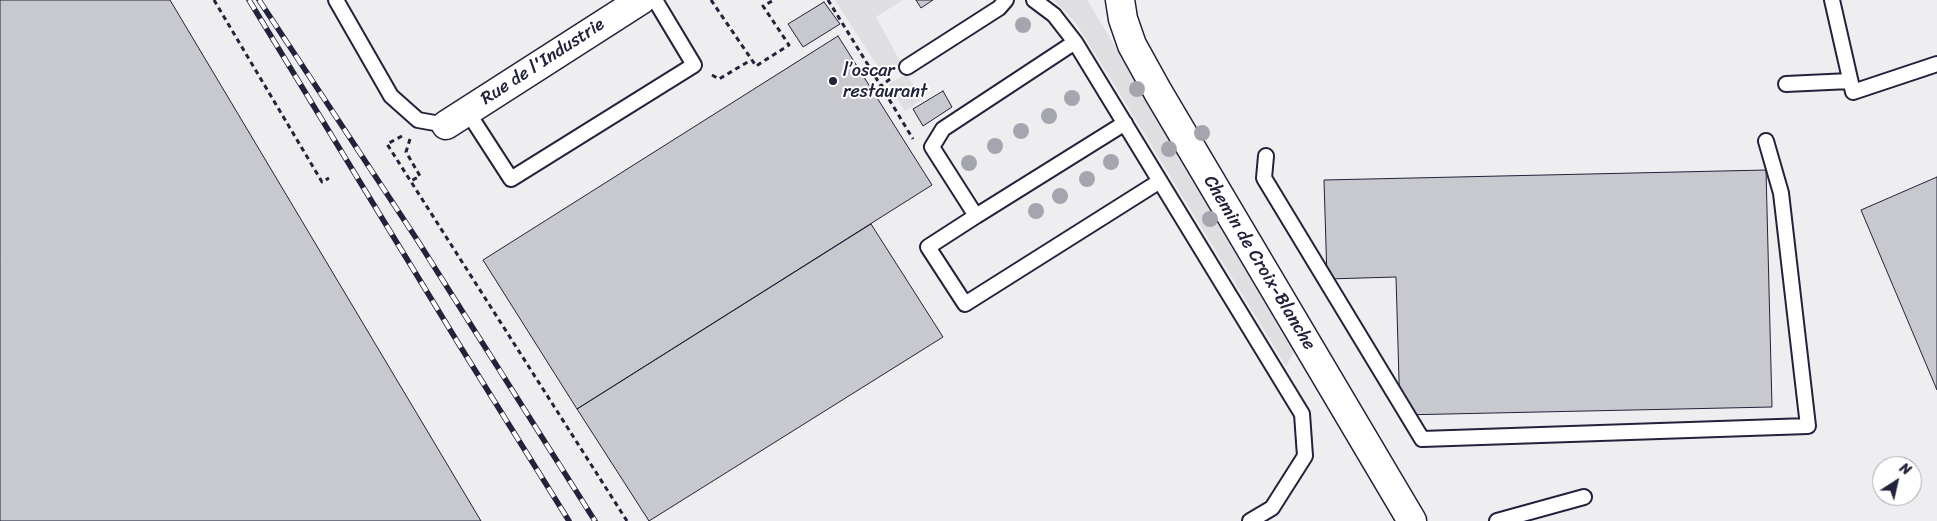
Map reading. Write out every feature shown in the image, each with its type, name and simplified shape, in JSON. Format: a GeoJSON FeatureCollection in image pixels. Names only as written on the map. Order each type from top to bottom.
{"type":"FeatureCollection","features":[{"type":"Feature","properties":{"kind":"street","name":"Rue de l'Industrie"},"geometry":{"type":"LineString","coordinates":[[456,118],[640,0]]}},
{"type":"Feature","properties":{"kind":"street","name":"Chemin de Croix-Blanche"},"geometry":{"type":"LineString","coordinates":[[1120,0],[1123,19],[1132,45],[1158,92],[1412,521]]}},
{"type":"Feature","properties":{"kind":"lane"},"geometry":{"type":"LineString","coordinates":[[336,0],[391,96],[418,120],[456,118],[511,179],[694,66],[655,0]]}},
{"type":"Feature","properties":{"kind":"lane"},"geometry":{"type":"LineString","coordinates":[[907,68],[999,8],[1006,0]]}},
{"type":"Feature","properties":{"kind":"lane"},"geometry":{"type":"LineString","coordinates":[[1034,0],[1054,15],[1075,42],[1302,414],[1305,456],[1272,508],[1250,521]]}},
{"type":"Feature","properties":{"kind":"lane"},"geometry":{"type":"LineString","coordinates":[[1832,0],[1853,92],[1937,64]]}},
{"type":"Feature","properties":{"kind":"lane"},"geometry":{"type":"LineString","coordinates":[[976,216],[932,147],[943,129],[1075,42]]}},
{"type":"Feature","properties":{"kind":"lane"},"geometry":{"type":"LineString","coordinates":[[1786,84],[1850,81]]}},
{"type":"Feature","properties":{"kind":"lane"},"geometry":{"type":"LineString","coordinates":[[1125,123],[928,247],[965,304],[1160,181]]}},
{"type":"Feature","properties":{"kind":"lane"},"geometry":{"type":"LineString","coordinates":[[1266,156],[1264,178],[1422,439],[1808,426],[1781,193],[1766,141]]}},
{"type":"Feature","properties":{"kind":"lane"},"geometry":{"type":"LineString","coordinates":[[1496,521],[1584,497]]}},
{"type":"Feature","properties":{"kind":"path"},"geometry":{"type":"LineString","coordinates":[[214,0],[322,182],[329,178]]}},
{"type":"Feature","properties":{"kind":"path"},"geometry":{"type":"LineString","coordinates":[[711,0],[756,66],[789,45],[764,6],[774,0]]}},
{"type":"Feature","properties":{"kind":"path"},"geometry":{"type":"LineString","coordinates":[[828,0],[916,143],[932,147]]}},
{"type":"Feature","properties":{"kind":"path"},"geometry":{"type":"LineString","coordinates":[[694,66],[719,79],[752,60]]}},
{"type":"Feature","properties":{"kind":"path"},"geometry":{"type":"LineString","coordinates":[[881,86],[907,68]]}},
{"type":"Feature","properties":{"kind":"path"},"geometry":{"type":"LineString","coordinates":[[411,181],[420,176],[406,152],[412,135],[400,136],[387,144],[627,521]]}},
{"type":"Feature","properties":{"kind":"shaded area"},"geometry":{"type":"Polygon","coordinates":[[[0,0],[1937,0],[1937,521],[0,521],[0,0]]]}},
{"type":"Feature","properties":{"kind":"shaded area"},"geometry":{"type":"Polygon","coordinates":[[[835,0],[903,0],[876,17],[901,63],[883,75],[835,0]]]}},
{"type":"Feature","properties":{"kind":"shaded area"},"geometry":{"type":"Polygon","coordinates":[[[1054,0],[1087,0],[1297,346],[1286,366],[1075,22],[1054,0]]]}},
{"type":"Feature","properties":{"kind":"shaded area"},"geometry":{"type":"Polygon","coordinates":[[[906,74],[923,99],[905,111],[889,84],[906,74]]]}},
{"type":"Feature","properties":{"kind":"building"},"geometry":{"type":"Polygon","coordinates":[[[0,0],[170,0],[481,521],[0,521],[0,0]]]}},
{"type":"Feature","properties":{"kind":"building"},"geometry":{"type":"Polygon","coordinates":[[[916,0],[933,0],[921,8],[916,0]]]}},
{"type":"Feature","properties":{"kind":"building"},"geometry":{"type":"Polygon","coordinates":[[[824,2],[840,24],[803,47],[788,24],[824,2]]]}},
{"type":"Feature","properties":{"kind":"building"},"geometry":{"type":"Polygon","coordinates":[[[838,36],[932,185],[577,409],[483,260],[838,36]]]}},
{"type":"Feature","properties":{"kind":"building"},"geometry":{"type":"Polygon","coordinates":[[[943,91],[952,107],[923,126],[913,109],[943,91]]]}},
{"type":"Feature","properties":{"kind":"building"},"geometry":{"type":"Polygon","coordinates":[[[1766,170],[1772,407],[1400,415],[1396,277],[1327,279],[1324,180],[1766,170]]]}},
{"type":"Feature","properties":{"kind":"building"},"geometry":{"type":"Polygon","coordinates":[[[1937,177],[1937,390],[1861,210],[1937,177]]]}},
{"type":"Feature","properties":{"kind":"building"},"geometry":{"type":"Polygon","coordinates":[[[871,224],[943,337],[649,521],[577,409],[871,224]]]}},
{"type":"Feature","properties":{"kind":"railway"},"geometry":{"type":"LineString","coordinates":[[249,0],[569,521]]}},
{"type":"Feature","properties":{"kind":"railway"},"geometry":{"type":"LineString","coordinates":[[259,0],[416,238],[595,521]]}},
{"type":"Feature","properties":{"kind":"place","name":"l’oscar restaurant"},"geometry":{"type":"Point","coordinates":[833,81]}}]}
